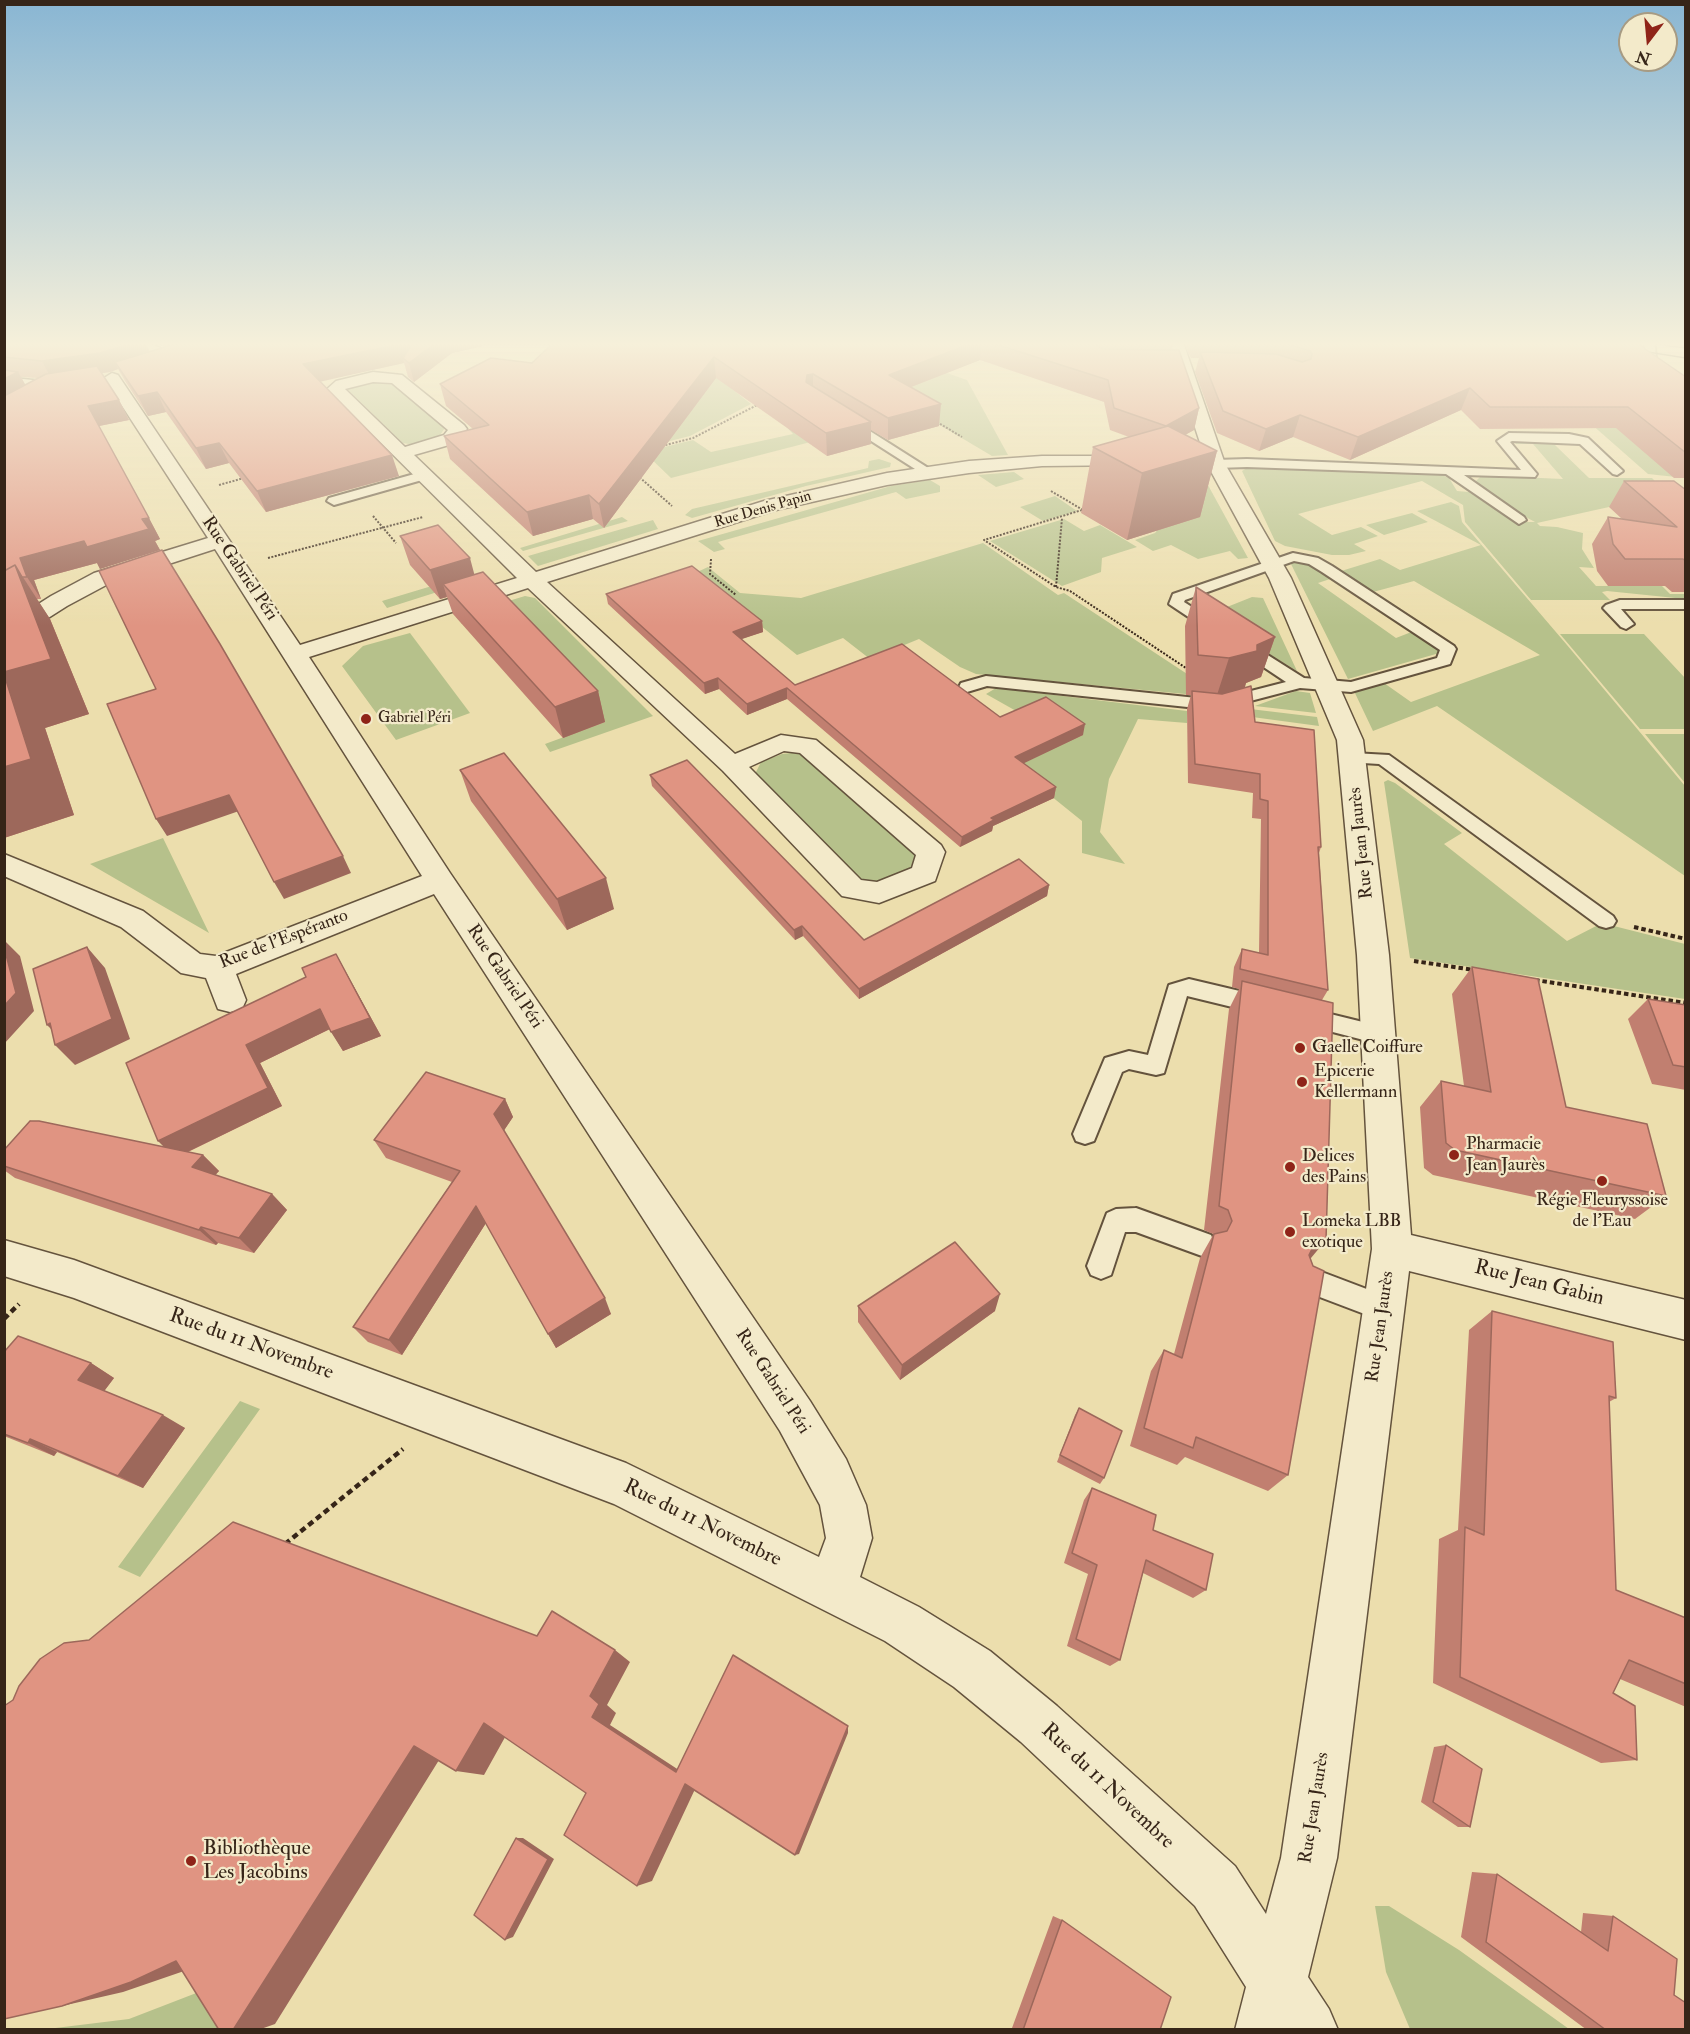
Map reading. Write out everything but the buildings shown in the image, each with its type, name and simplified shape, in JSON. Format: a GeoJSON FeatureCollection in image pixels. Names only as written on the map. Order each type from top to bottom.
{"type":"FeatureCollection","features":[{"type":"Feature","properties":{"kind":"street","name":"Rue Gabriel Péri"},"geometry":{"type":"LineString","coordinates":[[151,437],[295,654],[440,880],[795,1416],[830,1475],[843,1505],[849,1538],[832,1589]]}},
{"type":"Feature","properties":{"kind":"street"},"geometry":{"type":"LineString","coordinates":[[385,437],[532,580],[732,765],[852,889],[879,893],[925,874],[931,852],[807,746],[781,743],[732,765]]}},
{"type":"Feature","properties":{"kind":"street"},"geometry":{"type":"LineString","coordinates":[[402,453],[452,437]]}},
{"type":"Feature","properties":{"kind":"street","name":"Rue Jean Jaurès"},"geometry":{"type":"LineString","coordinates":[[1200,437],[1206,464],[1272,563],[1314,684],[1350,740],[1379,1035],[1392,1249],[1309,1858],[1271,2006]]}},
{"type":"Feature","properties":{"kind":"street","name":"Rue Denis Papin"},"geometry":{"type":"LineString","coordinates":[[295,654],[771,505],[887,479],[1006,464],[1042,460],[1156,461]]}},
{"type":"Feature","properties":{"kind":"street"},"geometry":{"type":"LineString","coordinates":[[4,636],[59,601],[102,578],[220,541]]}},
{"type":"Feature","properties":{"kind":"street","name":"Rue de l'Espéranto"},"geometry":{"type":"LineString","coordinates":[[4,864],[132,920],[192,965],[218,968],[440,880]]}},
{"type":"Feature","properties":{"kind":"street","name":"Rue de l'Espéranto"},"geometry":{"type":"LineString","coordinates":[[218,968],[230,1000]]}},
{"type":"Feature","properties":{"kind":"street","name":"Rue Jean Gabin"},"geometry":{"type":"LineString","coordinates":[[1392,1249],[1686,1320]]}},
{"type":"Feature","properties":{"kind":"street","name":"Rue du 11 Novembre"},"geometry":{"type":"LineString","coordinates":[[4,1258],[74,1279],[626,1486],[902,1624],[972,1668],[1039,1724],[1215,1886],[1271,2006],[1308,2030]]}},
{"type":"Feature","properties":{"kind":"lane"},"geometry":{"type":"LineString","coordinates":[[872,437],[930,473]]}},
{"type":"Feature","properties":{"kind":"lane"},"geometry":{"type":"LineString","coordinates":[[1206,464],[1247,463],[1531,474],[1503,441],[1509,437],[1569,438],[1584,441],[1617,471]]}},
{"type":"Feature","properties":{"kind":"lane"},"geometry":{"type":"LineString","coordinates":[[1448,471],[1519,520]]}},
{"type":"Feature","properties":{"kind":"lane"},"geometry":{"type":"LineString","coordinates":[[334,501],[425,475]]}},
{"type":"Feature","properties":{"kind":"lane"},"geometry":{"type":"LineString","coordinates":[[967,687],[986,681],[1216,705],[1314,684],[1351,687],[1444,661],[1448,649],[1313,561],[1293,557],[1178,597],[1176,604],[1314,684]]}},
{"type":"Feature","properties":{"kind":"lane"},"geometry":{"type":"LineString","coordinates":[[1626,624],[1611,608],[1620,604],[1686,604]]}},
{"type":"Feature","properties":{"kind":"lane"},"geometry":{"type":"LineString","coordinates":[[1353,758],[1383,759],[1606,921]]}},
{"type":"Feature","properties":{"kind":"lane"},"geometry":{"type":"LineString","coordinates":[[1085,1134],[1113,1065],[1130,1060],[1156,1066],[1177,991],[1189,987],[1379,1035]]}},
{"type":"Feature","properties":{"kind":"lane"},"geometry":{"type":"LineString","coordinates":[[1101,1266],[1116,1221],[1136,1220],[1202,1244]]}},
{"type":"Feature","properties":{"kind":"lane"},"geometry":{"type":"LineString","coordinates":[[1306,1279],[1383,1308]]}},
{"type":"Feature","properties":{"kind":"path"},"geometry":{"type":"LineString","coordinates":[[661,446],[695,437]]}},
{"type":"Feature","properties":{"kind":"path"},"geometry":{"type":"LineString","coordinates":[[961,437],[1006,464]]}},
{"type":"Feature","properties":{"kind":"path"},"geometry":{"type":"LineString","coordinates":[[633,471],[699,529]]}},
{"type":"Feature","properties":{"kind":"path"},"geometry":{"type":"LineString","coordinates":[[189,493],[250,477]]}},
{"type":"Feature","properties":{"kind":"path"},"geometry":{"type":"LineString","coordinates":[[1045,487],[1082,510]]}},
{"type":"Feature","properties":{"kind":"path"},"geometry":{"type":"LineString","coordinates":[[1093,507],[984,540],[1056,587],[1070,591],[1233,700]]}},
{"type":"Feature","properties":{"kind":"path"},"geometry":{"type":"LineString","coordinates":[[267,558],[320,546],[343,536],[459,508]]}},
{"type":"Feature","properties":{"kind":"path"},"geometry":{"type":"LineString","coordinates":[[368,511],[396,543]]}},
{"type":"Feature","properties":{"kind":"path"},"geometry":{"type":"LineString","coordinates":[[1056,587],[1062,518]]}},
{"type":"Feature","properties":{"kind":"path"},"geometry":{"type":"LineString","coordinates":[[711,560],[710,574],[736,595]]}},
{"type":"Feature","properties":{"kind":"path"},"geometry":{"type":"LineString","coordinates":[[1606,921],[1686,939]]}},
{"type":"Feature","properties":{"kind":"path"},"geometry":{"type":"LineString","coordinates":[[1413,961],[1484,972]]}},
{"type":"Feature","properties":{"kind":"path"},"geometry":{"type":"LineString","coordinates":[[1531,979],[1686,1004]]}},
{"type":"Feature","properties":{"kind":"path"},"geometry":{"type":"LineString","coordinates":[[4,1319],[20,1303]]}},
{"type":"Feature","properties":{"kind":"path"},"geometry":{"type":"LineString","coordinates":[[4,1310],[11,1312]]}},
{"type":"Feature","properties":{"kind":"path"},"geometry":{"type":"LineString","coordinates":[[275,1553],[407,1445]]}},
{"type":"Feature","properties":{"kind":"green space"},"geometry":{"type":"Polygon","coordinates":[[[397,437],[439,437],[414,445],[403,443],[397,437]]]}},
{"type":"Feature","properties":{"kind":"green space"},"geometry":{"type":"Polygon","coordinates":[[[667,437],[686,437],[662,443],[667,437]]]}},
{"type":"Feature","properties":{"kind":"green space"},"geometry":{"type":"Polygon","coordinates":[[[780,437],[830,437],[671,478],[644,452],[693,440],[711,452],[780,437]]]}},
{"type":"Feature","properties":{"kind":"green space"},"geometry":{"type":"Polygon","coordinates":[[[960,437],[998,437],[1008,455],[992,456],[960,437]]]}},
{"type":"Feature","properties":{"kind":"green space"},"geometry":{"type":"Polygon","coordinates":[[[1606,437],[1636,437],[1685,478],[1648,474],[1606,437]]]}},
{"type":"Feature","properties":{"kind":"green space"},"geometry":{"type":"Polygon","coordinates":[[[1514,441],[1568,442],[1571,445],[1555,445],[1589,478],[1652,478],[1657,483],[1609,507],[1537,523],[1540,526],[1583,533],[1582,549],[1594,568],[1579,567],[1596,586],[1662,586],[1670,594],[1685,594],[1685,599],[1607,591],[1602,592],[1610,600],[1531,600],[1465,522],[1463,505],[1422,481],[1298,514],[1332,535],[1361,527],[1378,536],[1354,544],[1366,551],[1349,555],[1332,555],[1285,546],[1275,541],[1242,471],[1247,468],[1442,475],[1449,478],[1457,491],[1469,492],[1514,522],[1535,522],[1509,508],[1478,486],[1476,481],[1480,477],[1497,476],[1563,479],[1533,444],[1516,444],[1514,441]]]}},
{"type":"Feature","properties":{"kind":"green space"},"geometry":{"type":"Polygon","coordinates":[[[879,459],[891,463],[890,467],[806,486],[692,518],[685,515],[692,509],[868,468],[869,461],[879,459]]]}},
{"type":"Feature","properties":{"kind":"green space"},"geometry":{"type":"Polygon","coordinates":[[[1014,472],[1024,479],[996,487],[978,475],[1014,472]]]}},
{"type":"Feature","properties":{"kind":"green space"},"geometry":{"type":"Polygon","coordinates":[[[1203,476],[1248,558],[1238,559],[1230,551],[1198,559],[1171,545],[1153,551],[1135,540],[1155,533],[1203,476]]]}},
{"type":"Feature","properties":{"kind":"green space"},"geometry":{"type":"Polygon","coordinates":[[[930,480],[940,486],[940,492],[906,499],[896,492],[718,542],[725,549],[714,552],[698,541],[891,486],[930,480]]]}},
{"type":"Feature","properties":{"kind":"green space"},"geometry":{"type":"Polygon","coordinates":[[[1055,496],[1077,511],[1043,521],[1020,507],[1055,496]]]}},
{"type":"Feature","properties":{"kind":"green space"},"geometry":{"type":"Polygon","coordinates":[[[1451,502],[1459,506],[1462,522],[1685,786],[1685,876],[1437,706],[1373,731],[1354,691],[1384,683],[1411,702],[1540,655],[1414,581],[1373,592],[1338,572],[1380,559],[1400,570],[1481,545],[1417,511],[1451,502]]]}},
{"type":"Feature","properties":{"kind":"green space"},"geometry":{"type":"Polygon","coordinates":[[[1412,513],[1428,522],[1384,535],[1366,525],[1412,513]]]}},
{"type":"Feature","properties":{"kind":"green space"},"geometry":{"type":"Polygon","coordinates":[[[622,517],[628,521],[523,551],[520,548],[622,517]]]}},
{"type":"Feature","properties":{"kind":"green space"},"geometry":{"type":"Polygon","coordinates":[[[1064,519],[1084,531],[1100,525],[1137,547],[1102,558],[1101,572],[1062,586],[990,541],[1064,519]]]}},
{"type":"Feature","properties":{"kind":"green space"},"geometry":{"type":"Polygon","coordinates":[[[653,520],[658,529],[538,566],[528,556],[653,520]]]}},
{"type":"Feature","properties":{"kind":"green space"},"geometry":{"type":"Polygon","coordinates":[[[983,543],[1058,595],[1064,593],[1213,691],[1206,696],[976,674],[960,667],[919,639],[870,659],[843,638],[797,655],[695,573],[708,567],[740,593],[801,598],[983,543]]]}},
{"type":"Feature","properties":{"kind":"green space"},"geometry":{"type":"Polygon","coordinates":[[[1289,560],[1307,562],[1333,578],[1318,583],[1396,638],[1414,631],[1443,652],[1348,679],[1289,560]]]}},
{"type":"Feature","properties":{"kind":"green space"},"geometry":{"type":"Polygon","coordinates":[[[445,582],[450,588],[387,608],[382,601],[445,582]]]}},
{"type":"Feature","properties":{"kind":"green space"},"geometry":{"type":"Polygon","coordinates":[[[525,596],[535,598],[653,716],[550,752],[545,744],[605,722],[501,612],[462,624],[456,617],[525,596]]]}},
{"type":"Feature","properties":{"kind":"green space"},"geometry":{"type":"Polygon","coordinates":[[[1252,597],[1263,598],[1297,671],[1211,618],[1212,613],[1252,597]]]}},
{"type":"Feature","properties":{"kind":"green space"},"geometry":{"type":"Polygon","coordinates":[[[410,633],[470,713],[396,740],[342,666],[363,646],[410,633]]]}},
{"type":"Feature","properties":{"kind":"green space"},"geometry":{"type":"Polygon","coordinates":[[[1560,634],[1644,634],[1685,678],[1685,729],[1640,729],[1560,634]]]}},
{"type":"Feature","properties":{"kind":"green space"},"geometry":{"type":"Polygon","coordinates":[[[996,688],[1187,711],[1187,723],[1138,719],[1109,779],[1100,832],[1125,864],[1082,853],[1082,821],[1015,767],[1082,735],[1025,716],[986,694],[996,688]]]}},
{"type":"Feature","properties":{"kind":"green space"},"geometry":{"type":"Polygon","coordinates":[[[1296,691],[1310,693],[1316,713],[1255,706],[1296,691]]]}},
{"type":"Feature","properties":{"kind":"green space"},"geometry":{"type":"Polygon","coordinates":[[[1250,709],[1317,717],[1319,726],[1230,714],[1250,709]]]}},
{"type":"Feature","properties":{"kind":"green space"},"geometry":{"type":"Polygon","coordinates":[[[1645,734],[1685,734],[1685,783],[1645,734]]]}},
{"type":"Feature","properties":{"kind":"green space"},"geometry":{"type":"Polygon","coordinates":[[[800,752],[921,854],[916,868],[871,886],[854,878],[757,781],[756,772],[761,762],[782,754],[800,752]]]}},
{"type":"Feature","properties":{"kind":"green space"},"geometry":{"type":"Polygon","coordinates":[[[1388,780],[1462,833],[1444,844],[1567,941],[1602,923],[1685,944],[1685,999],[1410,958],[1384,782],[1388,780]]]}},
{"type":"Feature","properties":{"kind":"green space"},"geometry":{"type":"Polygon","coordinates":[[[163,838],[209,933],[90,864],[163,838]]]}},
{"type":"Feature","properties":{"kind":"green space"},"geometry":{"type":"Polygon","coordinates":[[[240,1401],[260,1409],[140,1577],[118,1567],[240,1401]]]}},
{"type":"Feature","properties":{"kind":"green space"},"geometry":{"type":"Polygon","coordinates":[[[1375,1906],[1389,1906],[1459,1950],[1569,2029],[1410,2029],[1386,1972],[1375,1906]]]}},
{"type":"Feature","properties":{"kind":"green space"},"geometry":{"type":"Polygon","coordinates":[[[230,1980],[259,2029],[39,2030],[129,2019],[230,1980]]]}},
{"type":"Feature","properties":{"kind":"place","name":"Gabriel Péri"},"geometry":{"type":"Point","coordinates":[366,719]}},
{"type":"Feature","properties":{"kind":"place","name":"Gaelle Coiffure"},"geometry":{"type":"Point","coordinates":[1300,1048]}},
{"type":"Feature","properties":{"kind":"place","name":"Epicerie Kellermann"},"geometry":{"type":"Point","coordinates":[1302,1082]}},
{"type":"Feature","properties":{"kind":"place","name":"Pharmacie Jean Jaurès"},"geometry":{"type":"Point","coordinates":[1454,1155]}},
{"type":"Feature","properties":{"kind":"place","name":"Delices des Pains"},"geometry":{"type":"Point","coordinates":[1290,1167]}},
{"type":"Feature","properties":{"kind":"place","name":"Régie Fleuryssoise de l'Eau"},"geometry":{"type":"Point","coordinates":[1602,1181]}},
{"type":"Feature","properties":{"kind":"place","name":"Lomeka LBB exotique"},"geometry":{"type":"Point","coordinates":[1290,1232]}},
{"type":"Feature","properties":{"kind":"place","name":"Bibliothèque Les Jacobins"},"geometry":{"type":"Point","coordinates":[191,1861]}}]}
